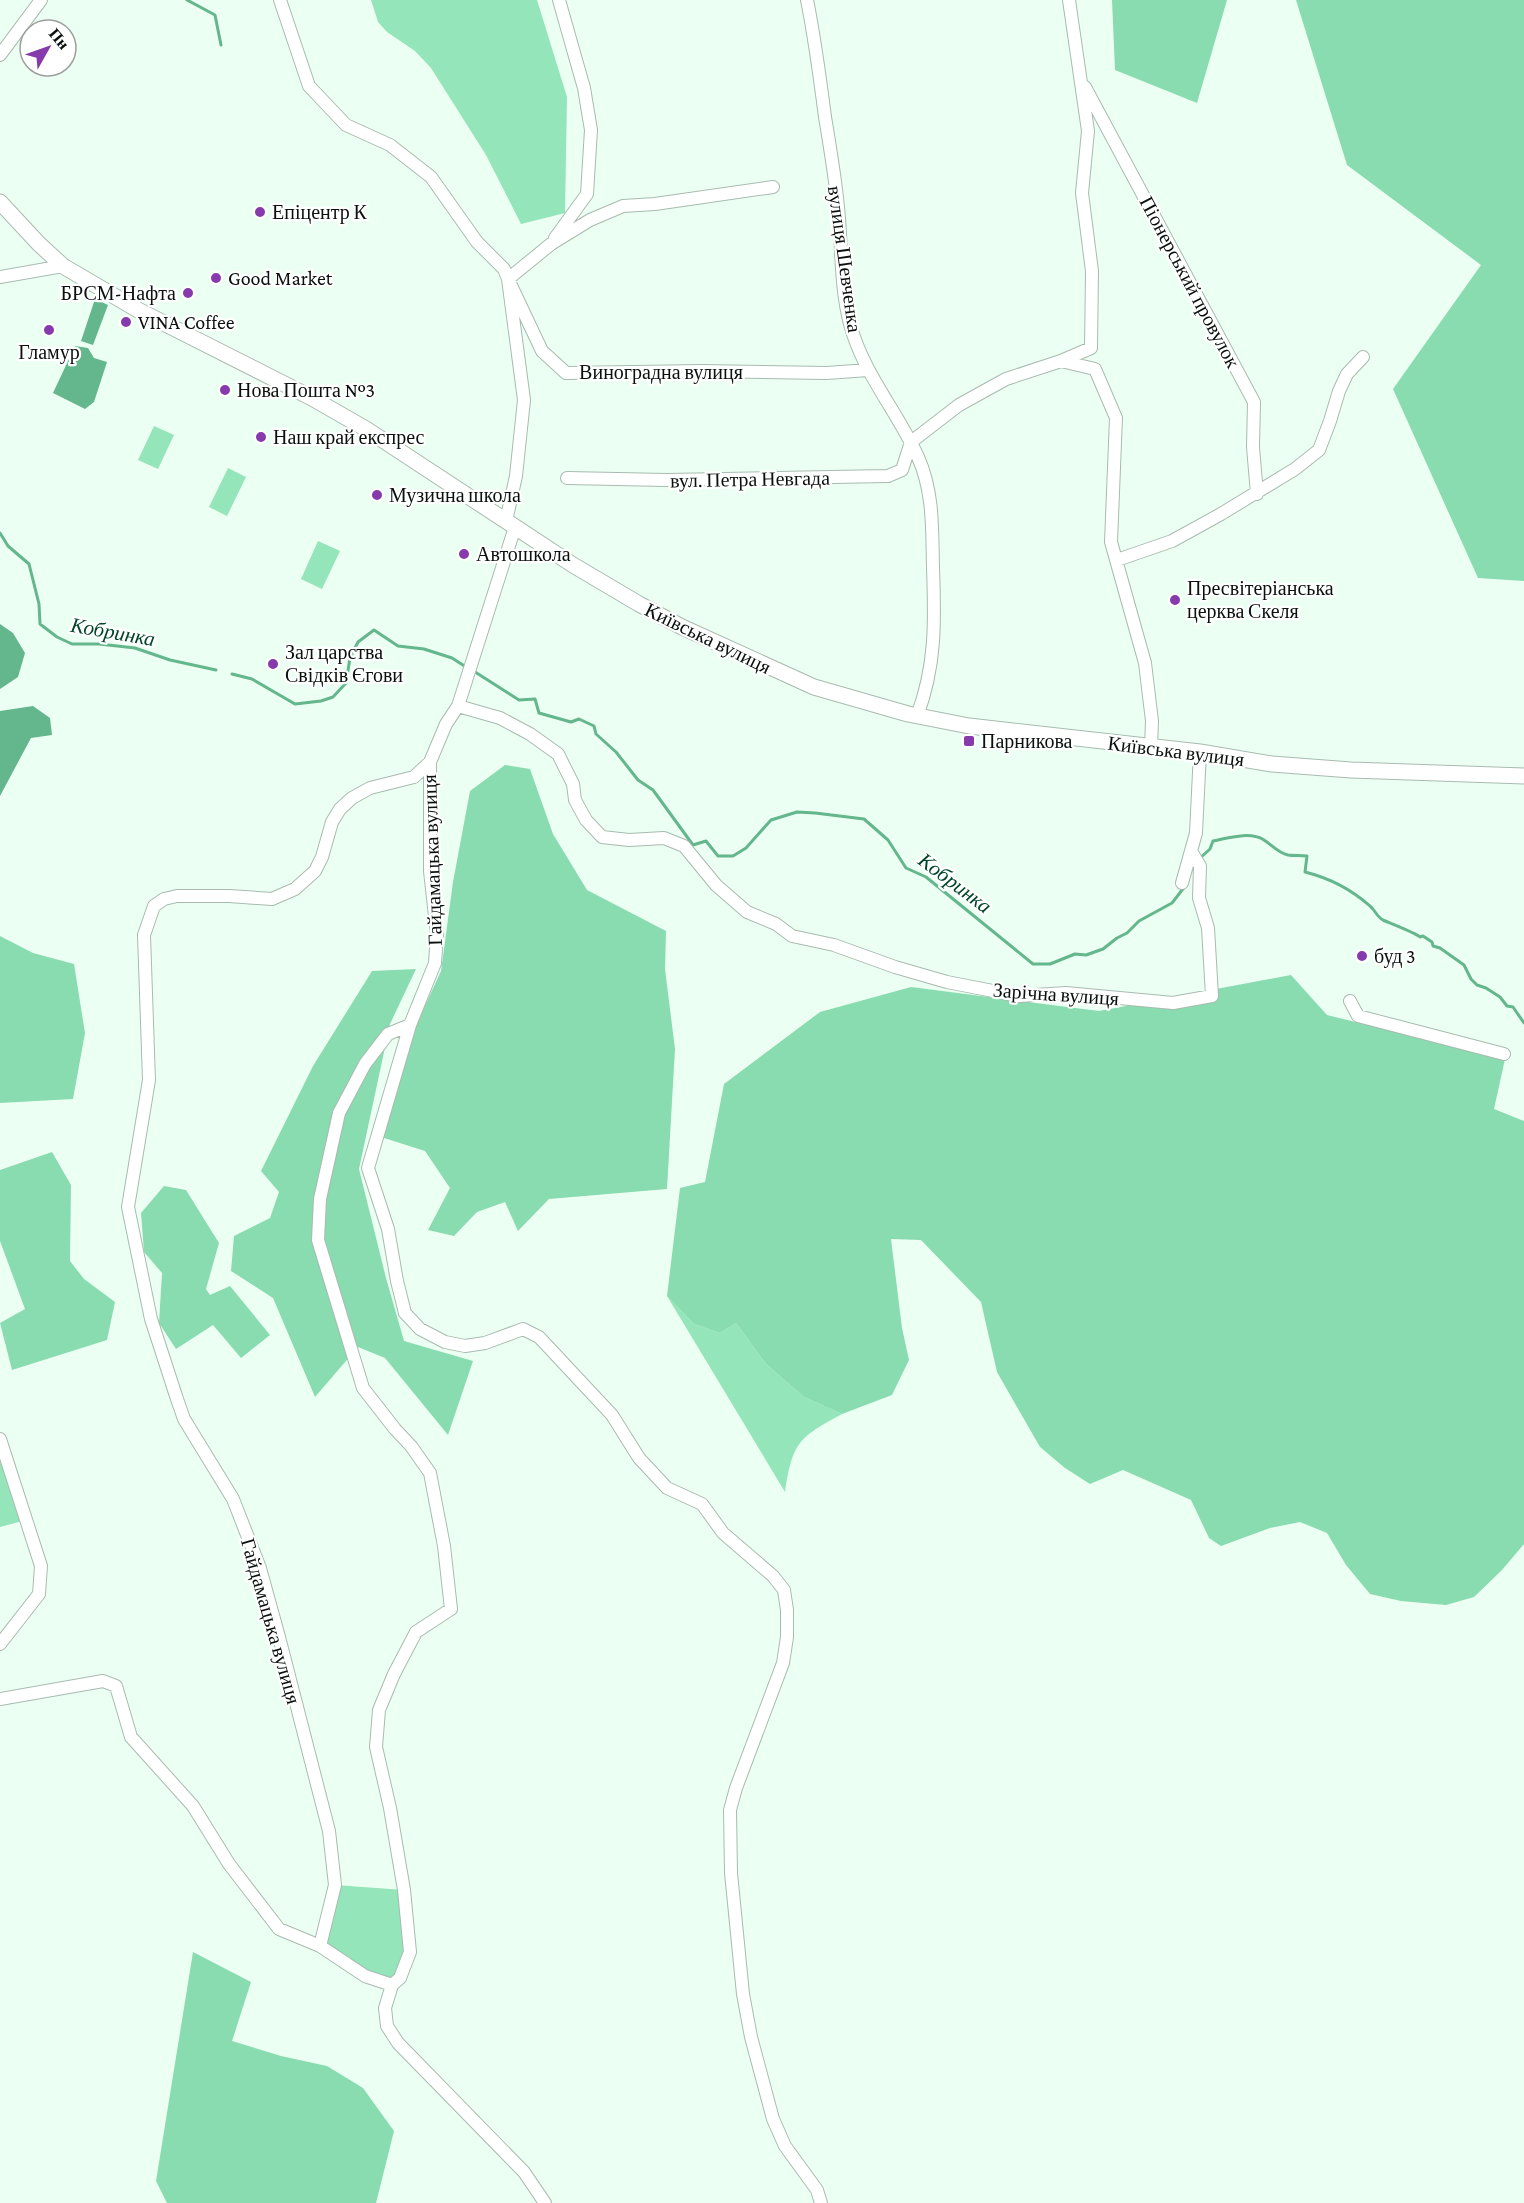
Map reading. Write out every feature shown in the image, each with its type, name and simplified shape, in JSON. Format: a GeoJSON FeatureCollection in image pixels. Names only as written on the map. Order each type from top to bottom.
{"type":"FeatureCollection","features":[{"type":"Feature","properties":{"kind":"main road","name":"Київська вулиця"},"geometry":{"type":"LineString","coordinates":[[0,202],[63,266],[138,310],[312,398],[366,429],[573,565],[639,604],[763,666],[813,687],[917,716],[969,726],[1200,752],[1272,764],[1351,770],[1524,776]]}},
{"type":"Feature","properties":{"kind":"street"},"geometry":{"type":"LineString","coordinates":[[0,55],[41,0]]}},
{"type":"Feature","properties":{"kind":"street","name":"Виноградна вулиця"},"geometry":{"type":"LineString","coordinates":[[280,0],[309,86],[346,125],[390,145],[431,177],[477,242],[504,269],[542,351],[566,373],[701,371],[827,373],[868,370]]}},
{"type":"Feature","properties":{"kind":"street"},"geometry":{"type":"LineString","coordinates":[[551,244],[587,194],[591,130],[584,88],[559,0]]}},
{"type":"Feature","properties":{"kind":"street","name":"вулиця Шевченка"},"geometry":{"type":"LineString","coordinates":[[807,0],[838,207],[841,261],[850,323],[868,370],[911,442],[919,460],[928,489],[933,519],[935,616],[933,656],[926,691],[917,716]]}},
{"type":"Feature","properties":{"kind":"street"},"geometry":{"type":"LineString","coordinates":[[911,442],[968,400],[1006,379],[1061,361],[1091,348],[1092,271],[1082,194],[1088,131],[1069,0]]}},
{"type":"Feature","properties":{"kind":"street","name":"Піонерський провулок"},"geometry":{"type":"LineString","coordinates":[[1082,81],[1254,402],[1253,447],[1257,494]]}},
{"type":"Feature","properties":{"kind":"street"},"geometry":{"type":"LineString","coordinates":[[508,279],[551,244],[590,220],[623,206],[655,204],[773,187]]}},
{"type":"Feature","properties":{"kind":"street"},"geometry":{"type":"LineString","coordinates":[[0,277],[63,266]]}},
{"type":"Feature","properties":{"kind":"street","name":"Гайдамацька вулиця"},"geometry":{"type":"LineString","coordinates":[[508,279],[524,400],[511,524],[458,706],[446,724],[430,762],[430,871],[437,933],[435,963],[410,1025],[368,1168],[388,1229],[405,1313],[420,1329],[445,1342],[465,1346],[485,1343],[523,1329],[539,1337],[612,1415],[639,1458],[667,1488],[702,1504],[723,1533],[773,1576],[784,1590],[787,1637],[783,1664],[736,1788],[730,1810],[731,1873],[743,1994],[753,2047],[773,2120],[785,2146],[817,2190],[821,2203]]}},
{"type":"Feature","properties":{"kind":"street"},"geometry":{"type":"LineString","coordinates":[[1117,560],[1172,541],[1257,494],[1319,450],[1339,390],[1347,374],[1363,357]]}},
{"type":"Feature","properties":{"kind":"street"},"geometry":{"type":"LineString","coordinates":[[1061,361],[1095,369],[1116,418],[1111,542],[1146,663],[1152,721],[1151,747]]}},
{"type":"Feature","properties":{"kind":"street","name":"вул. Петра Невгада"},"geometry":{"type":"LineString","coordinates":[[567,478],[667,480],[880,478],[902,470],[911,442]]}},
{"type":"Feature","properties":{"kind":"street","name":"Зарічна вулиця"},"geometry":{"type":"LineString","coordinates":[[458,706],[500,718],[530,734],[558,754],[573,784],[575,800],[586,820],[602,837],[629,840],[664,838],[684,846],[716,885],[747,912],[776,924],[792,936],[834,945],[896,968],[936,979],[1019,996],[1066,993],[1173,1003],[1212,996],[1208,928],[1199,898],[1196,858]]}},
{"type":"Feature","properties":{"kind":"street"},"geometry":{"type":"LineString","coordinates":[[1182,883],[1196,858],[1200,752]]}},
{"type":"Feature","properties":{"kind":"street","name":"Гайдамацька вулиця"},"geometry":{"type":"LineString","coordinates":[[321,1946],[334,1885],[329,1831],[279,1636],[260,1568],[233,1499],[184,1419],[151,1319],[128,1207],[149,1080],[144,935],[154,906],[164,899],[177,896],[229,896],[272,899],[295,889],[315,871],[322,857],[332,822],[340,809],[352,798],[370,788],[414,777],[430,762]]}},
{"type":"Feature","properties":{"kind":"street"},"geometry":{"type":"LineString","coordinates":[[1350,1001],[1358,1016],[1504,1054]]}},
{"type":"Feature","properties":{"kind":"street"},"geometry":{"type":"LineString","coordinates":[[410,1025],[388,1034],[366,1064],[339,1113],[320,1199],[318,1240],[363,1388],[430,1473],[444,1546],[451,1609],[416,1632],[394,1674],[379,1710],[376,1747],[390,1808],[404,1890],[410,1952],[400,1978],[392,1985],[385,2008],[387,2026],[398,2043],[524,2172],[545,2203]]}},
{"type":"Feature","properties":{"kind":"street"},"geometry":{"type":"LineString","coordinates":[[0,1439],[41,1566],[39,1594],[0,1644]]}},
{"type":"Feature","properties":{"kind":"street"},"geometry":{"type":"LineString","coordinates":[[0,1699],[103,1681],[116,1686],[131,1737],[193,1806],[229,1864],[279,1929],[321,1946],[365,1976],[392,1985]]}},
{"type":"Feature","properties":{"kind":"shaded area"},"geometry":{"type":"Polygon","coordinates":[[[371,0],[537,0],[567,97],[565,213],[521,224],[486,155],[431,68],[415,51],[387,32],[378,22],[371,0]]]}},
{"type":"Feature","properties":{"kind":"shaded area"},"geometry":{"type":"Polygon","coordinates":[[[1112,0],[1227,0],[1197,103],[1115,70],[1112,0]]]}},
{"type":"Feature","properties":{"kind":"shaded area"},"geometry":{"type":"Polygon","coordinates":[[[1296,0],[1524,0],[1524,581],[1478,578],[1393,389],[1481,265],[1347,165],[1296,0]]]}},
{"type":"Feature","properties":{"kind":"shaded area"},"geometry":{"type":"Polygon","coordinates":[[[95,299],[108,305],[93,345],[81,341],[95,299]]]}},
{"type":"Feature","properties":{"kind":"shaded area"},"geometry":{"type":"Polygon","coordinates":[[[75,346],[88,348],[94,358],[107,362],[94,402],[85,409],[53,393],[75,346]]]}},
{"type":"Feature","properties":{"kind":"shaded area"},"geometry":{"type":"Polygon","coordinates":[[[154,426],[174,435],[158,469],[138,460],[154,426]]]}},
{"type":"Feature","properties":{"kind":"shaded area"},"geometry":{"type":"Polygon","coordinates":[[[228,468],[246,477],[227,516],[209,507],[228,468]]]}},
{"type":"Feature","properties":{"kind":"shaded area"},"geometry":{"type":"Polygon","coordinates":[[[318,541],[340,551],[322,589],[301,579],[318,541]]]}},
{"type":"Feature","properties":{"kind":"shaded area"},"geometry":{"type":"Polygon","coordinates":[[[0,624],[13,633],[25,653],[18,677],[0,689],[0,624]]]}},
{"type":"Feature","properties":{"kind":"shaded area"},"geometry":{"type":"Polygon","coordinates":[[[33,706],[50,718],[52,735],[31,738],[0,796],[0,711],[33,706]]]}},
{"type":"Feature","properties":{"kind":"shaded area"},"geometry":{"type":"Polygon","coordinates":[[[505,765],[530,769],[553,834],[587,890],[666,931],[665,969],[675,1049],[667,1189],[549,1199],[518,1231],[505,1202],[477,1212],[454,1236],[428,1230],[450,1188],[425,1151],[381,1137],[412,1034],[441,971],[453,882],[470,791],[505,765]]]}},
{"type":"Feature","properties":{"kind":"shaded area"},"geometry":{"type":"Polygon","coordinates":[[[0,936],[33,953],[74,964],[85,1033],[73,1099],[0,1103],[0,936]]]}},
{"type":"Feature","properties":{"kind":"shaded area"},"geometry":{"type":"Polygon","coordinates":[[[416,969],[390,1024],[359,1169],[404,1341],[473,1361],[448,1435],[385,1358],[358,1347],[315,1397],[273,1298],[231,1271],[234,1236],[270,1218],[279,1192],[261,1171],[313,1066],[372,971],[416,969]]]}},
{"type":"Feature","properties":{"kind":"shaded area"},"geometry":{"type":"Polygon","coordinates":[[[1291,975],[1327,1015],[1505,1059],[1494,1109],[1524,1121],[1524,1544],[1502,1570],[1474,1597],[1446,1605],[1401,1601],[1370,1594],[1346,1565],[1327,1533],[1300,1522],[1270,1528],[1221,1546],[1209,1538],[1191,1500],[1123,1470],[1090,1484],[1065,1468],[1040,1447],[997,1372],[981,1302],[921,1240],[891,1239],[902,1328],[909,1360],[892,1395],[842,1414],[804,1397],[766,1364],[736,1323],[720,1333],[694,1324],[667,1296],[680,1188],[705,1182],[724,1084],[820,1012],[911,987],[1099,1011],[1291,975]]]}},
{"type":"Feature","properties":{"kind":"shaded area"},"geometry":{"type":"Polygon","coordinates":[[[52,1152],[71,1185],[70,1261],[84,1279],[115,1302],[107,1340],[12,1370],[0,1323],[25,1309],[0,1241],[0,1170],[52,1152]]]}},
{"type":"Feature","properties":{"kind":"shaded area"},"geometry":{"type":"Polygon","coordinates":[[[164,1186],[186,1190],[219,1243],[206,1289],[210,1295],[230,1286],[270,1335],[241,1358],[213,1325],[176,1349],[159,1323],[162,1273],[144,1252],[141,1213],[164,1186]]]}},
{"type":"Feature","properties":{"kind":"shaded area"},"geometry":{"type":"Polygon","coordinates":[[[667,1296],[694,1324],[720,1333],[736,1323],[766,1364],[804,1397],[842,1414],[816,1429],[800,1443],[791,1462],[785,1492],[667,1296]]]}},
{"type":"Feature","properties":{"kind":"shaded area"},"geometry":{"type":"Polygon","coordinates":[[[0,1439],[26,1520],[0,1527],[0,1439]]]}},
{"type":"Feature","properties":{"kind":"shaded area"},"geometry":{"type":"Polygon","coordinates":[[[335,1885],[404,1890],[410,1952],[392,1985],[321,1946],[335,1885]]]}},
{"type":"Feature","properties":{"kind":"shaded area"},"geometry":{"type":"Polygon","coordinates":[[[193,1952],[251,1982],[232,2041],[281,2056],[327,2066],[363,2088],[394,2131],[376,2203],[167,2203],[156,2181],[193,1952]]]}},
{"type":"Feature","properties":{"kind":"waterway"},"geometry":{"type":"LineString","coordinates":[[187,0],[215,15],[221,45]]}},
{"type":"Feature","properties":{"kind":"waterway","name":"Кобринка"},"geometry":{"type":"LineString","coordinates":[[0,533],[8,546],[29,564],[39,604],[40,624],[57,637],[72,644],[135,648],[170,660],[216,670]]}},
{"type":"Feature","properties":{"kind":"waterway","name":"Кобринка"},"geometry":{"type":"LineString","coordinates":[[232,674],[252,679],[295,704],[321,701],[333,697],[346,683],[350,658],[358,642],[374,630],[398,646],[424,649],[452,658],[466,667]]}},
{"type":"Feature","properties":{"kind":"waterway","name":"Кобринка"},"geometry":{"type":"LineString","coordinates":[[472,670],[519,700],[535,699],[539,713],[571,722],[579,719],[594,726],[596,734],[616,752],[638,780],[653,790],[693,845],[706,841],[718,856],[733,856],[746,848],[771,820],[797,812],[864,819],[888,840],[906,868],[926,877],[1033,964],[1050,964],[1075,954],[1086,955],[1103,949],[1127,933],[1139,921],[1172,903],[1186,885]]}},
{"type":"Feature","properties":{"kind":"waterway","name":"Кобринка"},"geometry":{"type":"LineString","coordinates":[[1199,859],[1210,849],[1213,841],[1246,836],[1258,837],[1284,854],[1307,856],[1305,872],[1340,885],[1363,900],[1383,920],[1432,942],[1433,946],[1440,948],[1464,965],[1477,985],[1500,997],[1507,1006],[1513,1007],[1524,1023]]}},
{"type":"Feature","properties":{"kind":"place","name":"Епіцентр К"},"geometry":{"type":"Point","coordinates":[260,212]}},
{"type":"Feature","properties":{"kind":"place","name":"Good Market"},"geometry":{"type":"Point","coordinates":[216,278]}},
{"type":"Feature","properties":{"kind":"place","name":"БРСМ-Нафта"},"geometry":{"type":"Point","coordinates":[188,293]}},
{"type":"Feature","properties":{"kind":"place","name":"VINA Coffee"},"geometry":{"type":"Point","coordinates":[126,322]}},
{"type":"Feature","properties":{"kind":"place","name":"Гламур"},"geometry":{"type":"Point","coordinates":[49,330]}},
{"type":"Feature","properties":{"kind":"place","name":"Нова Пошта №3"},"geometry":{"type":"Point","coordinates":[225,390]}},
{"type":"Feature","properties":{"kind":"place","name":"Наш край експрес"},"geometry":{"type":"Point","coordinates":[261,437]}},
{"type":"Feature","properties":{"kind":"place","name":"Музична школа"},"geometry":{"type":"Point","coordinates":[377,495]}},
{"type":"Feature","properties":{"kind":"place","name":"Автошкола"},"geometry":{"type":"Point","coordinates":[464,554]}},
{"type":"Feature","properties":{"kind":"place","name":"Пресвітеріанська церква Скеля"},"geometry":{"type":"Point","coordinates":[1175,600]}},
{"type":"Feature","properties":{"kind":"place","name":"Зал царства Свідків Єгови"},"geometry":{"type":"Point","coordinates":[273,664]}},
{"type":"Feature","properties":{"kind":"place","name":"Парникова"},"geometry":{"type":"Point","coordinates":[969,741]}},
{"type":"Feature","properties":{"kind":"place","name":"буд 3"},"geometry":{"type":"Point","coordinates":[1362,956]}}]}
